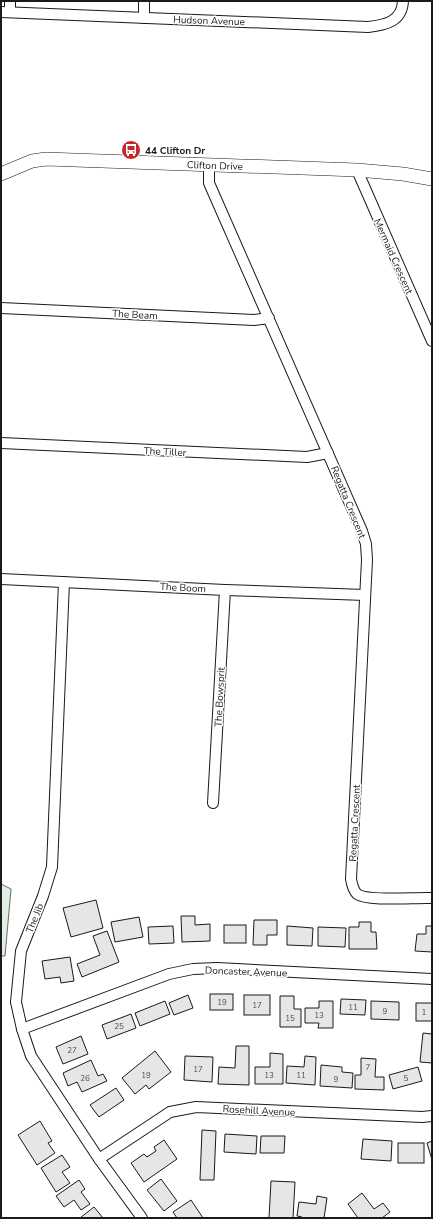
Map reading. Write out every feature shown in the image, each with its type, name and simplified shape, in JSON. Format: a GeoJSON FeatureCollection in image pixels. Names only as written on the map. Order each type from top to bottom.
{"type":"FeatureCollection","features":[{"type":"Feature","properties":{"kind":"street"},"geometry":{"type":"LineString","coordinates":[[5,12],[10,1]]}},
{"type":"Feature","properties":{"kind":"street"},"geometry":{"type":"LineString","coordinates":[[144,1],[144,18]]}},
{"type":"Feature","properties":{"kind":"street","name":"Hudson Avenue"},"geometry":{"type":"LineString","coordinates":[[5,12],[368,27],[382,25],[395,20],[403,8],[403,1]]}},
{"type":"Feature","properties":{"kind":"street","name":"Clifton Drive"},"geometry":{"type":"LineString","coordinates":[[1,174],[32,161],[46,159],[358,170],[403,174],[432,179]]}},
{"type":"Feature","properties":{"kind":"street","name":"Regatta Crescent"},"geometry":{"type":"LineString","coordinates":[[208,165],[209,183],[362,531],[366,544],[365,595],[351,879],[353,889],[358,894],[371,898],[432,898]]}},
{"type":"Feature","properties":{"kind":"street","name":"Mermaid Crescent"},"geometry":{"type":"LineString","coordinates":[[358,170],[432,341]]}},
{"type":"Feature","properties":{"kind":"street","name":"The Beam"},"geometry":{"type":"LineString","coordinates":[[1,308],[254,320],[269,318]]}},
{"type":"Feature","properties":{"kind":"street","name":"The Tiller"},"geometry":{"type":"LineString","coordinates":[[1,444],[307,457],[328,453]]}},
{"type":"Feature","properties":{"kind":"street","name":"The Boom"},"geometry":{"type":"LineString","coordinates":[[1,579],[365,595]]}},
{"type":"Feature","properties":{"kind":"street","name":"The Jib"},"geometry":{"type":"LineString","coordinates":[[64,582],[52,867],[43,896],[21,950],[16,1002],[22,1029],[31,1056],[99,1159],[142,1218]]}},
{"type":"Feature","properties":{"kind":"street","name":"The Bowsprit"},"geometry":{"type":"LineString","coordinates":[[213,803],[225,590]]}},
{"type":"Feature","properties":{"kind":"street","name":"Doncaster Avenue"},"geometry":{"type":"LineString","coordinates":[[22,1029],[169,974],[193,969],[217,968],[432,979]]}},
{"type":"Feature","properties":{"kind":"street","name":"Rosehill Avenue"},"geometry":{"type":"LineString","coordinates":[[99,1159],[170,1112],[196,1107],[422,1118],[432,1116]]}},
{"type":"Feature","properties":{"kind":"green space"},"geometry":{"type":"Polygon","coordinates":[[[1,884],[11,889],[5,956],[1,956],[1,884]]]}},
{"type":"Feature","properties":{"kind":"building"},"geometry":{"type":"Polygon","coordinates":[[[96,900],[103,928],[71,937],[63,908],[96,900]]]}},
{"type":"Feature","properties":{"kind":"building"},"geometry":{"type":"Polygon","coordinates":[[[181,916],[195,916],[195,925],[210,924],[210,941],[182,942],[181,916]]]}},
{"type":"Feature","properties":{"kind":"building"},"geometry":{"type":"Polygon","coordinates":[[[139,917],[143,937],[115,942],[111,922],[139,917]]]}},
{"type":"Feature","properties":{"kind":"building"},"geometry":{"type":"Polygon","coordinates":[[[254,920],[277,920],[277,935],[267,935],[267,945],[253,945],[254,920]]]}},
{"type":"Feature","properties":{"kind":"building"},"geometry":{"type":"Polygon","coordinates":[[[359,922],[371,922],[371,932],[376,932],[377,949],[349,949],[349,927],[359,927],[359,922]]]}},
{"type":"Feature","properties":{"kind":"building"},"geometry":{"type":"Polygon","coordinates":[[[224,925],[246,925],[246,943],[224,943],[224,925]]]}},
{"type":"Feature","properties":{"kind":"building"},"geometry":{"type":"Polygon","coordinates":[[[173,926],[174,943],[149,944],[148,927],[173,926]]]}},
{"type":"Feature","properties":{"kind":"building"},"geometry":{"type":"Polygon","coordinates":[[[287,926],[313,928],[312,946],[287,945],[287,926]]]}},
{"type":"Feature","properties":{"kind":"building"},"geometry":{"type":"Polygon","coordinates":[[[426,926],[432,926],[432,952],[415,951],[417,934],[426,934],[426,926]]]}},
{"type":"Feature","properties":{"kind":"building"},"geometry":{"type":"Polygon","coordinates":[[[318,927],[346,928],[345,947],[318,946],[318,927]]]}},
{"type":"Feature","properties":{"kind":"building"},"geometry":{"type":"Polygon","coordinates":[[[107,931],[119,962],[82,977],[77,964],[100,955],[93,936],[107,931]]]}},
{"type":"Feature","properties":{"kind":"building"},"geometry":{"type":"Polygon","coordinates":[[[70,957],[74,981],[61,983],[60,977],[45,979],[42,961],[70,957]]]}},
{"type":"Feature","properties":{"kind":"building"},"geometry":{"type":"Polygon","coordinates":[[[210,994],[233,994],[233,1010],[210,1010],[210,994]]]}},
{"type":"Feature","properties":{"kind":"building"},"geometry":{"type":"Polygon","coordinates":[[[188,995],[193,1008],[174,1015],[169,1003],[188,995]]]}},
{"type":"Feature","properties":{"kind":"building"},"geometry":{"type":"Polygon","coordinates":[[[244,995],[270,995],[270,1015],[244,1015],[244,995]]]}},
{"type":"Feature","properties":{"kind":"building"},"geometry":{"type":"Polygon","coordinates":[[[280,996],[294,996],[294,1009],[301,1009],[301,1027],[280,1027],[280,996]]]}},
{"type":"Feature","properties":{"kind":"building"},"geometry":{"type":"Polygon","coordinates":[[[341,999],[366,1000],[365,1015],[340,1014],[341,999]]]}},
{"type":"Feature","properties":{"kind":"building"},"geometry":{"type":"Polygon","coordinates":[[[165,1001],[170,1014],[140,1026],[135,1013],[165,1001]]]}},
{"type":"Feature","properties":{"kind":"building"},"geometry":{"type":"Polygon","coordinates":[[[319,1001],[333,1001],[333,1028],[318,1028],[319,1023],[305,1023],[305,1008],[319,1008],[319,1001]]]}},
{"type":"Feature","properties":{"kind":"building"},"geometry":{"type":"Polygon","coordinates":[[[371,1001],[399,1002],[399,1020],[371,1019],[371,1001]]]}},
{"type":"Feature","properties":{"kind":"building"},"geometry":{"type":"Polygon","coordinates":[[[416,1003],[432,1003],[432,1021],[416,1021],[416,1003]]]}},
{"type":"Feature","properties":{"kind":"building"},"geometry":{"type":"Polygon","coordinates":[[[131,1014],[136,1028],[107,1039],[102,1025],[131,1014]]]}},
{"type":"Feature","properties":{"kind":"building"},"geometry":{"type":"Polygon","coordinates":[[[423,1033],[432,1034],[432,1063],[420,1062],[423,1033]]]}},
{"type":"Feature","properties":{"kind":"building"},"geometry":{"type":"Polygon","coordinates":[[[81,1036],[88,1054],[63,1064],[56,1047],[81,1036]]]}},
{"type":"Feature","properties":{"kind":"building"},"geometry":{"type":"Polygon","coordinates":[[[236,1046],[249,1046],[249,1085],[218,1084],[219,1067],[235,1068],[236,1046]]]}},
{"type":"Feature","properties":{"kind":"building"},"geometry":{"type":"Polygon","coordinates":[[[155,1051],[171,1072],[149,1089],[146,1085],[135,1094],[122,1078],[155,1051]]]}},
{"type":"Feature","properties":{"kind":"building"},"geometry":{"type":"Polygon","coordinates":[[[270,1053],[283,1054],[283,1084],[255,1084],[255,1067],[270,1067],[270,1053]]]}},
{"type":"Feature","properties":{"kind":"building"},"geometry":{"type":"Polygon","coordinates":[[[185,1056],[213,1057],[212,1082],[184,1080],[185,1056]]]}},
{"type":"Feature","properties":{"kind":"building"},"geometry":{"type":"Polygon","coordinates":[[[305,1056],[316,1057],[315,1085],[286,1083],[287,1066],[304,1067],[305,1056]]]}},
{"type":"Feature","properties":{"kind":"building"},"geometry":{"type":"Polygon","coordinates":[[[361,1058],[376,1059],[375,1077],[384,1077],[384,1090],[355,1089],[355,1075],[361,1075],[361,1058]]]}},
{"type":"Feature","properties":{"kind":"building"},"geometry":{"type":"Polygon","coordinates":[[[91,1060],[98,1076],[103,1074],[107,1081],[82,1092],[77,1082],[68,1086],[63,1073],[91,1060]]]}},
{"type":"Feature","properties":{"kind":"building"},"geometry":{"type":"Polygon","coordinates":[[[321,1065],[342,1067],[342,1072],[353,1073],[352,1088],[320,1086],[321,1065]]]}},
{"type":"Feature","properties":{"kind":"building"},"geometry":{"type":"Polygon","coordinates":[[[418,1067],[422,1081],[393,1089],[389,1075],[418,1067]]]}},
{"type":"Feature","properties":{"kind":"building"},"geometry":{"type":"Polygon","coordinates":[[[116,1088],[124,1100],[99,1117],[90,1105],[116,1088]]]}},
{"type":"Feature","properties":{"kind":"building"},"geometry":{"type":"Polygon","coordinates":[[[40,1121],[52,1141],[48,1143],[55,1153],[37,1165],[18,1135],[40,1121]]]}},
{"type":"Feature","properties":{"kind":"building"},"geometry":{"type":"Polygon","coordinates":[[[202,1130],[216,1131],[214,1180],[200,1180],[202,1130]]]}},
{"type":"Feature","properties":{"kind":"building"},"geometry":{"type":"Polygon","coordinates":[[[225,1134],[257,1136],[256,1154],[224,1152],[225,1134]]]}},
{"type":"Feature","properties":{"kind":"building"},"geometry":{"type":"Polygon","coordinates":[[[261,1136],[285,1136],[284,1153],[260,1153],[261,1136]]]}},
{"type":"Feature","properties":{"kind":"building"},"geometry":{"type":"Polygon","coordinates":[[[363,1139],[392,1141],[391,1161],[361,1159],[363,1139]]]}},
{"type":"Feature","properties":{"kind":"building"},"geometry":{"type":"Polygon","coordinates":[[[164,1140],[177,1159],[144,1182],[131,1163],[144,1154],[147,1157],[156,1151],[154,1147],[164,1140]]]}},
{"type":"Feature","properties":{"kind":"building"},"geometry":{"type":"Polygon","coordinates":[[[432,1141],[432,1160],[427,1143],[432,1141]]]}},
{"type":"Feature","properties":{"kind":"building"},"geometry":{"type":"Polygon","coordinates":[[[398,1143],[424,1143],[424,1163],[398,1163],[398,1143]]]}},
{"type":"Feature","properties":{"kind":"building"},"geometry":{"type":"Polygon","coordinates":[[[62,1155],[70,1167],[62,1172],[70,1183],[56,1192],[41,1168],[62,1155]]]}},
{"type":"Feature","properties":{"kind":"building"},"geometry":{"type":"Polygon","coordinates":[[[161,1179],[177,1201],[164,1211],[147,1190],[161,1179]]]}},
{"type":"Feature","properties":{"kind":"building"},"geometry":{"type":"Polygon","coordinates":[[[79,1180],[85,1189],[81,1192],[90,1204],[81,1210],[74,1200],[64,1207],[56,1196],[79,1180]]]}},
{"type":"Feature","properties":{"kind":"building"},"geometry":{"type":"Polygon","coordinates":[[[271,1181],[295,1182],[293,1218],[269,1218],[271,1181]]]}},
{"type":"Feature","properties":{"kind":"building"},"geometry":{"type":"Polygon","coordinates":[[[362,1193],[374,1209],[383,1203],[390,1212],[382,1218],[358,1218],[348,1204],[362,1193]]]}},
{"type":"Feature","properties":{"kind":"building"},"geometry":{"type":"Polygon","coordinates":[[[317,1196],[327,1198],[324,1218],[302,1218],[297,1216],[299,1202],[316,1204],[317,1196]]]}},
{"type":"Feature","properties":{"kind":"building"},"geometry":{"type":"Polygon","coordinates":[[[191,1200],[203,1218],[177,1218],[173,1212],[191,1200]]]}},
{"type":"Feature","properties":{"kind":"building"},"geometry":{"type":"Polygon","coordinates":[[[94,1207],[103,1218],[80,1218],[94,1207]]]}},
{"type":"Feature","properties":{"kind":"place","name":"44 Clifton Dr"},"geometry":{"type":"Point","coordinates":[131,150]}}]}
